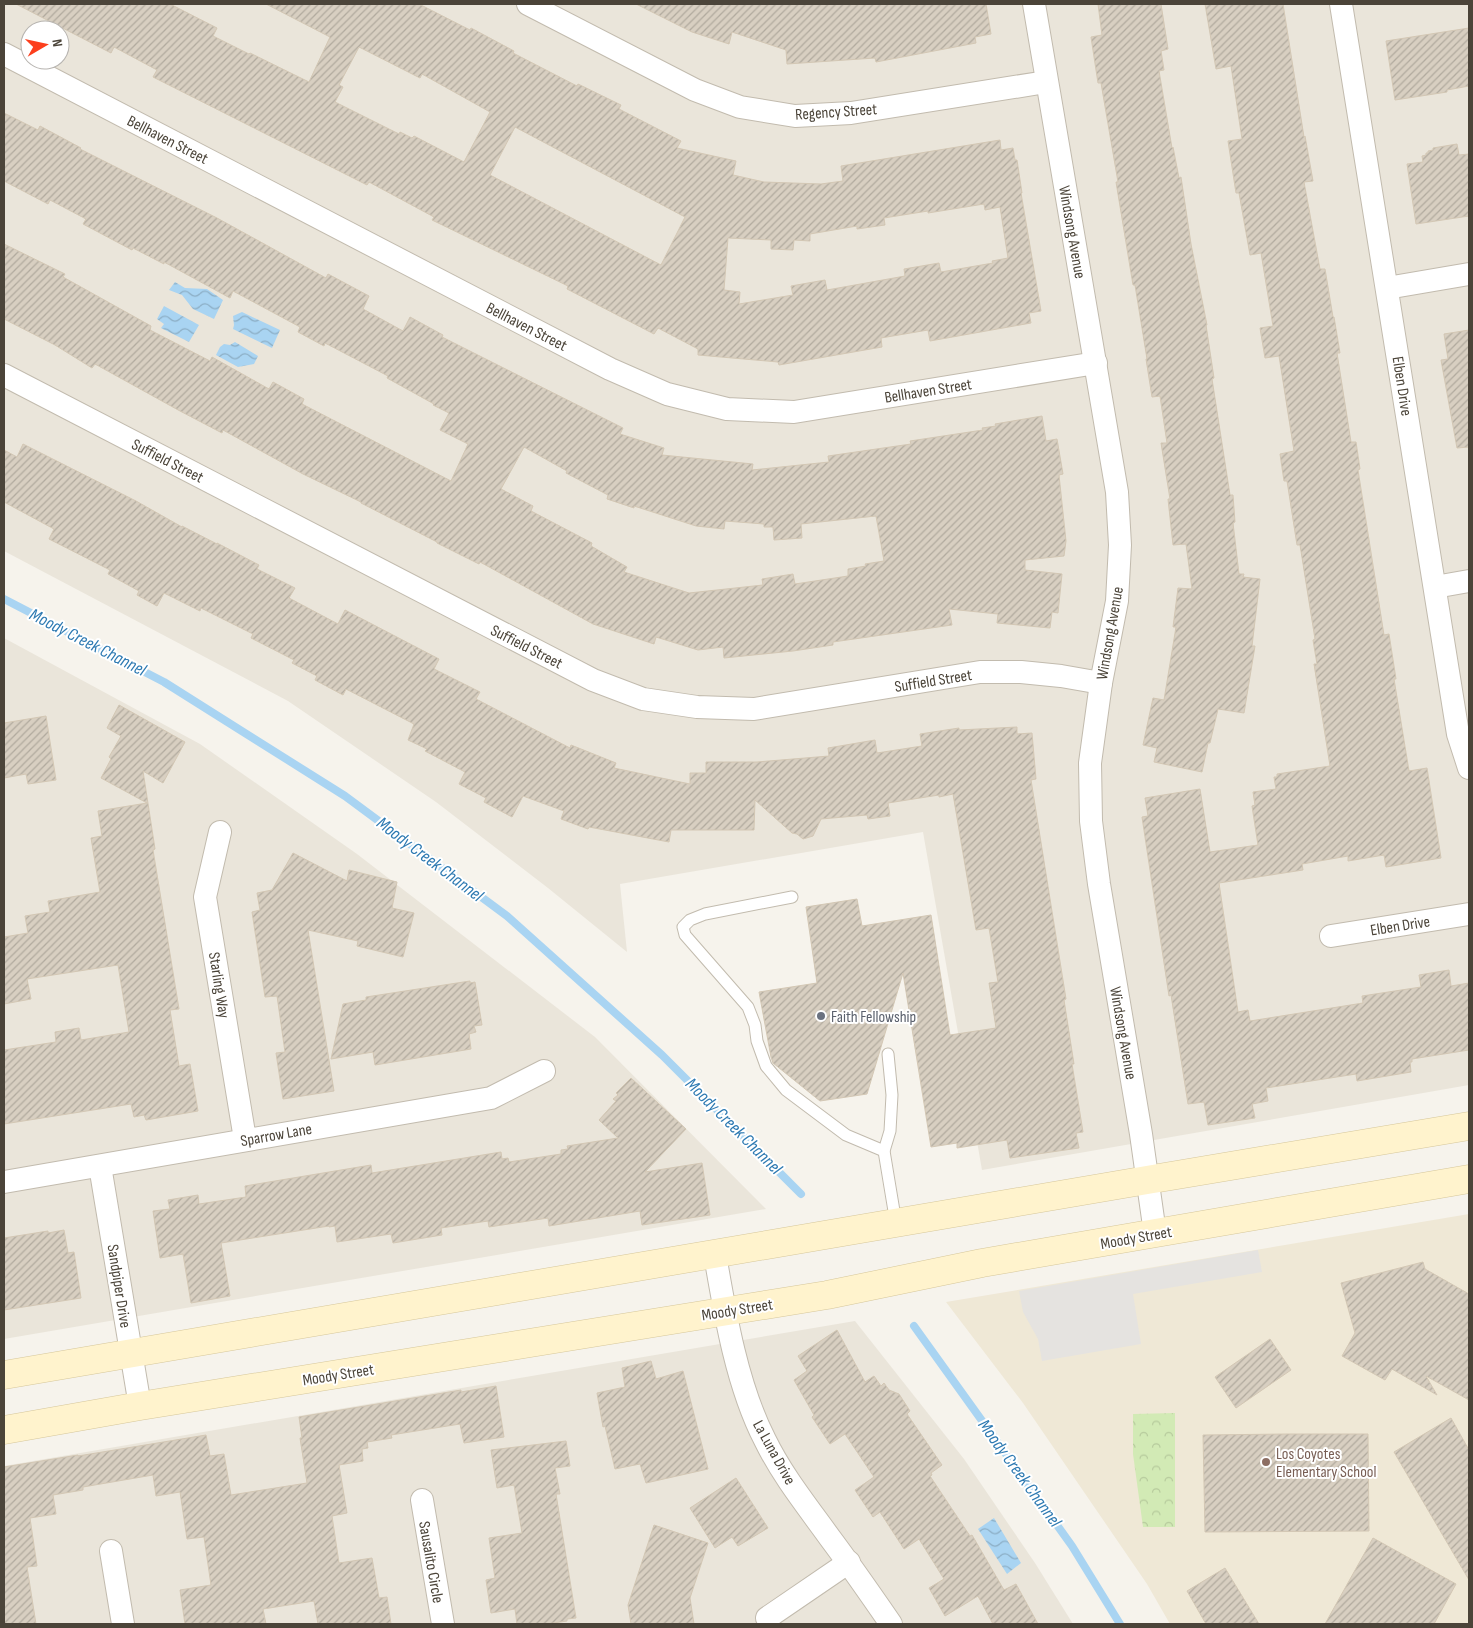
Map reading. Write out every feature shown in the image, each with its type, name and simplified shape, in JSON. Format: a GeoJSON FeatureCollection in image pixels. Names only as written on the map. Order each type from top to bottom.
{"type":"FeatureCollection","features":[{"type":"Feature","properties":{"kind":"main road"},"geometry":{"type":"LineString","coordinates":[[4,1375],[1469,1126]]}},
{"type":"Feature","properties":{"kind":"main road","name":"Moody Street"},"geometry":{"type":"LineString","coordinates":[[4,1430],[140,1406],[827,1294],[982,1263],[1469,1179]]}},
{"type":"Feature","properties":{"kind":"street","name":"Regency Street"},"geometry":{"type":"LineString","coordinates":[[528,4],[695,90],[740,107],[795,116],[851,113],[1046,82]]}},
{"type":"Feature","properties":{"kind":"street","name":"Windsong Avenue"},"geometry":{"type":"LineString","coordinates":[[1034,4],[1117,492],[1120,545],[1117,601],[1100,683],[1090,763],[1091,821],[1099,884],[1141,1134],[1155,1233]]}},
{"type":"Feature","properties":{"kind":"street","name":"Elben Drive"},"geometry":{"type":"LineString","coordinates":[[1341,4],[1458,734],[1469,768]]}},
{"type":"Feature","properties":{"kind":"street","name":"Bellhaven Street"},"geometry":{"type":"LineString","coordinates":[[4,54],[610,369],[667,394],[728,409],[794,412],[1096,363]]}},
{"type":"Feature","properties":{"kind":"street"},"geometry":{"type":"LineString","coordinates":[[1387,288],[1469,274]]}},
{"type":"Feature","properties":{"kind":"street","name":"Suffield Street"},"geometry":{"type":"LineString","coordinates":[[4,375],[593,680],[643,699],[697,707],[754,709],[980,672],[1021,672],[1061,676],[1100,683]]}},
{"type":"Feature","properties":{"kind":"street"},"geometry":{"type":"LineString","coordinates":[[1435,587],[1469,581]]}},
{"type":"Feature","properties":{"kind":"street","name":"Starling Way"},"geometry":{"type":"LineString","coordinates":[[220,832],[205,897],[245,1139]]}},
{"type":"Feature","properties":{"kind":"street","name":"Elben Drive"},"geometry":{"type":"LineString","coordinates":[[1331,936],[1469,914]]}},
{"type":"Feature","properties":{"kind":"street","name":"Sparrow Lane"},"geometry":{"type":"LineString","coordinates":[[4,1182],[491,1098],[544,1072]]}},
{"type":"Feature","properties":{"kind":"street","name":"Sandpiper Drive"},"geometry":{"type":"LineString","coordinates":[[100,1166],[140,1406]]}},
{"type":"Feature","properties":{"kind":"street","name":"La Luna Drive"},"geometry":{"type":"LineString","coordinates":[[715,1254],[725,1311],[748,1399],[765,1440],[791,1484],[849,1562],[891,1624]]}},
{"type":"Feature","properties":{"kind":"street","name":"Sausalito Circle"},"geometry":{"type":"LineString","coordinates":[[422,1500],[443,1624]]}},
{"type":"Feature","properties":{"kind":"street"},"geometry":{"type":"LineString","coordinates":[[111,1551],[123,1624]]}},
{"type":"Feature","properties":{"kind":"street"},"geometry":{"type":"LineString","coordinates":[[767,1618],[849,1562]]}},
{"type":"Feature","properties":{"kind":"lane"},"geometry":{"type":"LineString","coordinates":[[792,897],[705,914],[690,920],[683,927],[685,935],[748,1007],[766,1066],[786,1090],[846,1135],[884,1150]]}},
{"type":"Feature","properties":{"kind":"lane"},"geometry":{"type":"LineString","coordinates":[[888,1054],[892,1095],[890,1131],[884,1150],[896,1223]]}},
{"type":"Feature","properties":{"kind":"shaded area"},"geometry":{"type":"Polygon","coordinates":[[[4,4],[1469,4],[1469,1085],[982,1170],[923,832],[620,884],[627,952],[548,888],[436,802],[288,701],[4,551],[4,4]]]}},
{"type":"Feature","properties":{"kind":"shaded area"},"geometry":{"type":"Polygon","coordinates":[[[4,638],[200,744],[357,854],[595,1037],[766,1209],[4,1339],[4,638]]]}},
{"type":"Feature","properties":{"kind":"shaded area","name":"Los Coyotes Elementary School"},"geometry":{"type":"Polygon","coordinates":[[[1469,1214],[1469,1624],[1170,1624],[1147,1584],[1023,1403],[946,1302],[1469,1214]]]}},
{"type":"Feature","properties":{"kind":"shaded area"},"geometry":{"type":"Polygon","coordinates":[[[1258,1250],[1262,1272],[1133,1294],[1141,1344],[1042,1361],[1038,1339],[1023,1312],[1019,1291],[1258,1250]]]}},
{"type":"Feature","properties":{"kind":"shaded area"},"geometry":{"type":"Polygon","coordinates":[[[855,1321],[964,1459],[1035,1563],[1073,1624],[4,1624],[4,1466],[855,1321]]]}},
{"type":"Feature","properties":{"kind":"green space"},"geometry":{"type":"Polygon","coordinates":[[[1175,1413],[1175,1527],[1143,1527],[1133,1454],[1133,1414],[1175,1413]]]}},
{"type":"Feature","properties":{"kind":"water"},"geometry":{"type":"Polygon","coordinates":[[[175,282],[185,288],[207,289],[223,300],[214,319],[193,309],[182,295],[169,290],[175,282]]]}},
{"type":"Feature","properties":{"kind":"water"},"geometry":{"type":"Polygon","coordinates":[[[164,306],[199,325],[189,342],[161,328],[164,324],[157,319],[164,306]]]}},
{"type":"Feature","properties":{"kind":"water"},"geometry":{"type":"Polygon","coordinates":[[[242,312],[280,330],[272,348],[233,329],[233,316],[242,312]]]}},
{"type":"Feature","properties":{"kind":"water"},"geometry":{"type":"Polygon","coordinates":[[[235,342],[258,356],[254,364],[238,367],[216,355],[224,344],[230,345],[235,342]]]}},
{"type":"Feature","properties":{"kind":"water"},"geometry":{"type":"Polygon","coordinates":[[[994,1518],[1021,1563],[1007,1574],[978,1529],[994,1518]]]}},
{"type":"Feature","properties":{"kind":"building"},"geometry":{"type":"Polygon","coordinates":[[[16,4],[170,4],[217,28],[213,36],[309,82],[330,37],[266,4],[419,4],[470,30],[471,28],[514,51],[513,53],[577,86],[578,84],[621,105],[619,109],[681,141],[677,148],[736,161],[733,175],[764,182],[821,184],[843,181],[841,166],[1000,140],[1001,150],[1013,148],[1015,160],[1017,160],[1041,311],[1029,313],[1031,323],[930,341],[928,330],[881,338],[882,347],[779,365],[778,362],[698,355],[698,349],[658,328],[654,334],[567,289],[568,286],[432,220],[434,217],[369,182],[367,185],[153,77],[157,70],[114,47],[111,53],[70,32],[70,20],[47,20],[16,4]],[[359,47],[339,85],[343,87],[335,102],[399,134],[400,132],[412,138],[414,136],[464,162],[490,112],[422,74],[420,78],[359,47]],[[515,127],[490,175],[661,265],[685,217],[515,127]],[[984,204],[884,218],[885,225],[857,229],[857,226],[810,234],[810,241],[794,240],[793,250],[771,249],[771,240],[728,238],[724,290],[740,292],[739,304],[793,295],[791,286],[825,280],[827,290],[905,276],[904,269],[939,263],[941,272],[993,263],[992,261],[1008,258],[1000,207],[985,210],[984,204]]]}},
{"type":"Feature","properties":{"kind":"building"},"geometry":{"type":"Polygon","coordinates":[[[636,4],[986,4],[991,34],[975,37],[976,43],[876,62],[875,58],[787,64],[786,50],[732,32],[729,44],[692,32],[636,4]]]}},
{"type":"Feature","properties":{"kind":"building"},"geometry":{"type":"Polygon","coordinates":[[[1098,4],[1161,4],[1168,49],[1161,51],[1164,70],[1159,71],[1172,148],[1179,178],[1181,177],[1191,244],[1207,325],[1214,378],[1212,379],[1230,495],[1233,495],[1235,522],[1233,523],[1239,574],[1244,574],[1243,577],[1260,579],[1252,646],[1255,646],[1244,713],[1218,709],[1202,772],[1154,762],[1157,748],[1143,745],[1153,698],[1164,700],[1176,627],[1173,627],[1178,588],[1192,589],[1186,544],[1173,545],[1168,499],[1170,499],[1161,443],[1167,443],[1160,396],[1152,397],[1101,83],[1098,83],[1091,37],[1102,35],[1098,4]]]}},
{"type":"Feature","properties":{"kind":"building"},"geometry":{"type":"Polygon","coordinates":[[[1205,4],[1283,4],[1304,137],[1313,181],[1304,182],[1320,269],[1325,269],[1334,317],[1340,353],[1337,353],[1351,442],[1356,442],[1360,469],[1358,470],[1384,635],[1389,634],[1396,679],[1394,679],[1409,771],[1427,768],[1441,858],[1386,867],[1384,855],[1348,861],[1348,856],[1302,864],[1303,870],[1219,883],[1238,1012],[1248,1010],[1250,1021],[1363,1003],[1362,996],[1421,987],[1419,975],[1449,970],[1451,986],[1469,983],[1469,1050],[1412,1059],[1412,1062],[1410,1062],[1411,1072],[1357,1081],[1356,1074],[1266,1088],[1268,1101],[1252,1104],[1255,1118],[1208,1125],[1204,1102],[1188,1104],[1171,995],[1169,996],[1142,817],[1148,816],[1145,798],[1200,789],[1210,852],[1258,845],[1252,806],[1255,805],[1253,792],[1276,789],[1274,777],[1277,777],[1277,774],[1330,766],[1314,664],[1317,664],[1313,640],[1315,639],[1300,545],[1297,545],[1287,481],[1284,481],[1280,454],[1294,451],[1279,356],[1265,358],[1260,328],[1273,326],[1261,253],[1250,255],[1239,193],[1236,193],[1228,141],[1242,139],[1231,66],[1216,69],[1205,4]]]}},
{"type":"Feature","properties":{"kind":"building"},"geometry":{"type":"Polygon","coordinates":[[[1469,28],[1469,86],[1447,90],[1447,92],[1395,100],[1386,41],[1469,28]]]}},
{"type":"Feature","properties":{"kind":"building"},"geometry":{"type":"Polygon","coordinates":[[[4,113],[38,130],[40,126],[80,149],[217,218],[326,278],[328,274],[369,296],[363,309],[403,331],[410,317],[443,335],[442,337],[623,428],[620,434],[664,448],[662,455],[753,464],[752,470],[829,462],[828,456],[911,444],[910,441],[983,430],[982,428],[996,426],[995,424],[1042,416],[1046,441],[1057,439],[1063,474],[1059,475],[1066,541],[1064,556],[1025,560],[1025,570],[1062,574],[1058,613],[1052,612],[1050,628],[997,623],[998,614],[949,609],[952,625],[833,642],[833,645],[793,651],[724,658],[723,647],[698,650],[656,637],[654,644],[593,624],[480,562],[479,564],[437,543],[361,502],[303,474],[223,430],[222,433],[95,364],[92,368],[55,345],[4,319],[4,244],[65,274],[63,277],[151,326],[150,330],[210,361],[212,357],[269,389],[273,382],[304,399],[302,404],[451,481],[468,444],[440,430],[449,413],[387,378],[388,376],[325,343],[324,346],[298,332],[300,327],[233,291],[230,298],[164,262],[164,264],[133,248],[132,250],[83,224],[86,219],[50,200],[48,204],[4,181],[4,113]],[[524,447],[501,489],[533,506],[531,511],[592,543],[591,546],[627,567],[624,572],[689,593],[763,585],[762,579],[793,574],[795,584],[848,576],[848,569],[884,561],[876,516],[801,524],[802,538],[774,540],[773,527],[764,527],[764,524],[725,521],[724,529],[696,526],[607,499],[608,495],[566,473],[567,471],[524,447]]]}},
{"type":"Feature","properties":{"kind":"building"},"geometry":{"type":"Polygon","coordinates":[[[1457,144],[1459,155],[1469,154],[1469,216],[1416,224],[1407,164],[1423,162],[1422,156],[1426,155],[1428,151],[1433,150],[1433,148],[1457,144]]]}},
{"type":"Feature","properties":{"kind":"building"},"geometry":{"type":"Polygon","coordinates":[[[1469,330],[1469,447],[1457,448],[1441,360],[1448,359],[1444,334],[1469,330]]]}},
{"type":"Feature","properties":{"kind":"building"},"geometry":{"type":"Polygon","coordinates":[[[23,444],[259,565],[257,569],[295,588],[289,598],[338,624],[345,610],[439,659],[434,669],[480,692],[476,699],[570,748],[571,745],[616,763],[614,768],[690,784],[690,773],[706,773],[706,762],[757,762],[829,756],[828,748],[875,740],[877,753],[922,746],[920,734],[959,728],[959,730],[1017,727],[1017,734],[1032,733],[1036,779],[1031,780],[1066,999],[1064,1000],[1074,1064],[1072,1064],[1083,1132],[1076,1133],[1079,1148],[1010,1158],[1007,1140],[957,1148],[957,1143],[931,1147],[903,973],[867,1094],[820,1101],[773,1063],[759,992],[817,983],[806,907],[857,899],[862,926],[931,915],[950,1035],[996,1028],[989,983],[998,982],[989,928],[976,930],[953,794],[888,803],[890,816],[868,819],[867,815],[821,819],[813,836],[803,839],[797,834],[792,833],[755,800],[754,830],[671,830],[669,842],[589,827],[588,829],[561,819],[564,811],[523,796],[512,817],[484,802],[486,798],[459,784],[465,772],[408,740],[414,724],[346,689],[343,695],[315,680],[317,676],[292,663],[294,660],[251,638],[253,634],[201,608],[200,611],[164,593],[157,606],[137,595],[139,591],[108,574],[110,570],[49,539],[54,529],[4,502],[4,450],[17,457],[23,444]]]}},
{"type":"Feature","properties":{"kind":"building"},"geometry":{"type":"Polygon","coordinates":[[[119,705],[185,742],[163,783],[143,771],[155,849],[153,850],[179,1009],[170,1010],[179,1066],[190,1064],[198,1111],[146,1120],[144,1115],[134,1117],[131,1104],[4,1124],[4,1050],[56,1042],[55,1032],[79,1028],[81,1040],[129,1032],[118,965],[27,979],[31,999],[4,1004],[4,937],[28,933],[25,916],[50,912],[48,901],[100,892],[91,838],[102,836],[98,811],[147,803],[101,778],[111,759],[109,757],[121,736],[107,728],[119,705]]]}},
{"type":"Feature","properties":{"kind":"building"},"geometry":{"type":"Polygon","coordinates":[[[46,716],[56,780],[28,784],[26,774],[4,778],[4,723],[46,716]]]}},
{"type":"Feature","properties":{"kind":"building"},"geometry":{"type":"Polygon","coordinates":[[[293,853],[347,881],[349,870],[397,882],[392,908],[414,913],[403,957],[357,946],[358,941],[308,930],[334,1091],[283,1099],[276,1053],[285,1052],[277,996],[265,997],[252,912],[260,910],[257,893],[272,890],[293,853]]]}},
{"type":"Feature","properties":{"kind":"building"},"geometry":{"type":"Polygon","coordinates":[[[470,981],[470,983],[475,982],[482,1025],[474,1026],[476,1032],[469,1034],[471,1049],[375,1065],[373,1052],[331,1059],[343,1004],[366,1000],[366,997],[470,981]]]}},
{"type":"Feature","properties":{"kind":"building"},"geometry":{"type":"Polygon","coordinates":[[[631,1078],[686,1129],[645,1172],[702,1163],[710,1215],[642,1225],[640,1211],[549,1226],[548,1218],[489,1227],[488,1221],[441,1228],[442,1235],[393,1243],[391,1234],[337,1242],[335,1226],[329,1226],[221,1243],[230,1296],[191,1303],[183,1254],[160,1258],[153,1211],[170,1209],[168,1200],[198,1195],[199,1204],[246,1197],[245,1186],[371,1165],[372,1173],[501,1152],[502,1159],[508,1158],[509,1162],[561,1154],[561,1150],[568,1149],[567,1146],[618,1138],[599,1120],[616,1101],[613,1099],[618,1095],[616,1093],[631,1078]]]}},
{"type":"Feature","properties":{"kind":"building"},"geometry":{"type":"Polygon","coordinates":[[[64,1230],[68,1253],[74,1252],[81,1298],[4,1310],[4,1238],[64,1230]]]}},
{"type":"Feature","properties":{"kind":"building"},"geometry":{"type":"Polygon","coordinates":[[[1423,1262],[1425,1269],[1469,1294],[1469,1400],[1426,1376],[1437,1395],[1392,1369],[1385,1380],[1342,1356],[1355,1333],[1341,1283],[1423,1262]]]}},
{"type":"Feature","properties":{"kind":"building"},"geometry":{"type":"Polygon","coordinates":[[[837,1330],[865,1382],[874,1376],[881,1386],[884,1383],[889,1390],[899,1394],[910,1411],[907,1414],[942,1465],[931,1473],[932,1475],[930,1476],[970,1536],[972,1535],[1004,1590],[1016,1584],[1038,1624],[993,1624],[978,1596],[945,1616],[929,1588],[944,1579],[919,1539],[904,1549],[880,1512],[873,1517],[855,1490],[874,1477],[845,1434],[830,1444],[812,1417],[814,1415],[794,1380],[807,1371],[798,1356],[837,1330]]]}},
{"type":"Feature","properties":{"kind":"building"},"geometry":{"type":"Polygon","coordinates":[[[1270,1339],[1291,1370],[1236,1408],[1215,1377],[1270,1339]]]}},
{"type":"Feature","properties":{"kind":"building"},"geometry":{"type":"Polygon","coordinates":[[[651,1361],[656,1379],[683,1371],[708,1469],[646,1483],[640,1464],[615,1469],[605,1426],[603,1427],[597,1393],[625,1387],[622,1368],[651,1361]]]}},
{"type":"Feature","properties":{"kind":"building"},"geometry":{"type":"Polygon","coordinates":[[[496,1386],[504,1437],[464,1443],[460,1424],[391,1435],[392,1438],[367,1442],[368,1448],[362,1449],[363,1461],[339,1465],[347,1513],[332,1516],[339,1563],[372,1558],[379,1598],[387,1597],[391,1624],[318,1624],[314,1601],[263,1609],[266,1624],[185,1624],[180,1590],[211,1585],[204,1537],[187,1539],[180,1492],[156,1496],[153,1475],[83,1487],[83,1490],[53,1495],[56,1514],[30,1518],[37,1566],[27,1567],[36,1624],[4,1624],[4,1467],[206,1435],[210,1456],[224,1454],[231,1495],[307,1483],[300,1438],[302,1438],[299,1417],[496,1386]]]}},
{"type":"Feature","properties":{"kind":"building","name":"Los Coyotes Elementary School"},"geometry":{"type":"Polygon","coordinates":[[[1451,1418],[1469,1450],[1469,1580],[1394,1452],[1451,1418]]]}},
{"type":"Feature","properties":{"kind":"building"},"geometry":{"type":"Polygon","coordinates":[[[1368,1434],[1369,1531],[1205,1532],[1203,1435],[1368,1434]]]}},
{"type":"Feature","properties":{"kind":"building"},"geometry":{"type":"Polygon","coordinates":[[[566,1441],[570,1466],[555,1468],[560,1494],[556,1494],[576,1618],[547,1624],[517,1624],[515,1609],[491,1613],[486,1580],[495,1578],[489,1538],[522,1533],[514,1485],[497,1488],[491,1450],[566,1441]]]}},
{"type":"Feature","properties":{"kind":"building"},"geometry":{"type":"Polygon","coordinates":[[[736,1478],[768,1528],[738,1546],[732,1537],[715,1548],[690,1508],[736,1478]]]}},
{"type":"Feature","properties":{"kind":"building"},"geometry":{"type":"Polygon","coordinates":[[[654,1525],[708,1543],[690,1598],[694,1624],[631,1624],[628,1605],[654,1525]]]}},
{"type":"Feature","properties":{"kind":"building"},"geometry":{"type":"Polygon","coordinates":[[[1373,1538],[1456,1584],[1434,1624],[1325,1624],[1373,1538]]]}},
{"type":"Feature","properties":{"kind":"building"},"geometry":{"type":"Polygon","coordinates":[[[1225,1568],[1259,1624],[1206,1624],[1187,1591],[1225,1568]]]}},
{"type":"Feature","properties":{"kind":"waterway","name":"Moody Creek Channel"},"geometry":{"type":"LineString","coordinates":[[4,599],[164,682],[345,796],[507,916],[662,1055],[801,1194]]}},
{"type":"Feature","properties":{"kind":"waterway","name":"Moody Creek Channel"},"geometry":{"type":"LineString","coordinates":[[914,1326],[1072,1546],[1120,1624]]}},
{"type":"Feature","properties":{"kind":"place","name":"Faith Fellowship"},"geometry":{"type":"Point","coordinates":[821,1016]}},
{"type":"Feature","properties":{"kind":"place","name":"Los Coyotes Elementary School"},"geometry":{"type":"Point","coordinates":[1266,1462]}}]}
